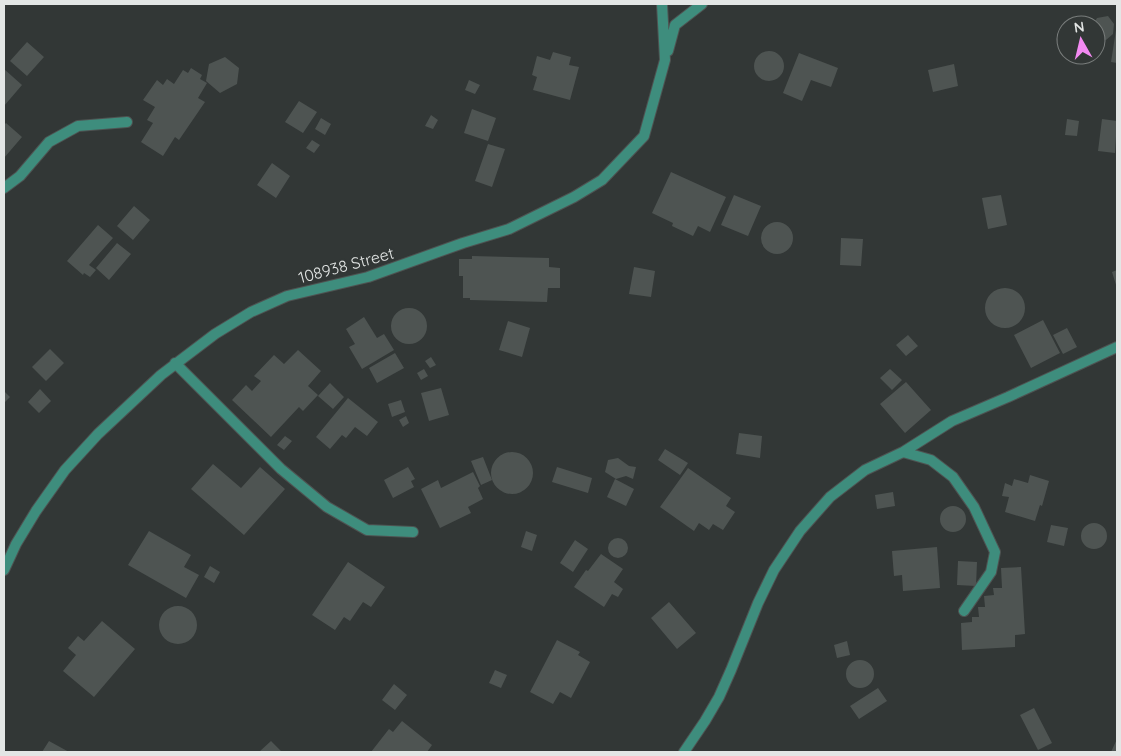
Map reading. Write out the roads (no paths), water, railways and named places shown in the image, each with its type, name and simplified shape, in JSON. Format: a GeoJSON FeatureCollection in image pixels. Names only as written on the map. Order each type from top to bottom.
{"type":"FeatureCollection","features":[{"type":"Feature","properties":{"kind":"street","name":"108938 Street"},"geometry":{"type":"LineString","coordinates":[[4,570],[16,544],[36,511],[66,470],[98,434],[161,375],[215,334],[251,312],[287,296],[368,277],[509,229],[574,197],[602,180],[644,136],[665,60],[662,4]]}},
{"type":"Feature","properties":{"kind":"street"},"geometry":{"type":"LineString","coordinates":[[665,60],[676,25],[702,4]]}},
{"type":"Feature","properties":{"kind":"street"},"geometry":{"type":"LineString","coordinates":[[4,188],[20,176],[49,142],[78,126],[127,122]]}},
{"type":"Feature","properties":{"kind":"street"},"geometry":{"type":"LineString","coordinates":[[684,752],[719,697],[732,670],[758,603],[774,570],[800,531],[830,497],[865,470],[903,452],[952,421],[1117,347]]}},
{"type":"Feature","properties":{"kind":"street"},"geometry":{"type":"LineString","coordinates":[[176,363],[281,469],[327,506],[367,530],[412,532]]}},
{"type":"Feature","properties":{"kind":"street"},"geometry":{"type":"LineString","coordinates":[[903,452],[931,460],[953,477],[974,507],[995,552],[991,572],[964,611]]}}]}
